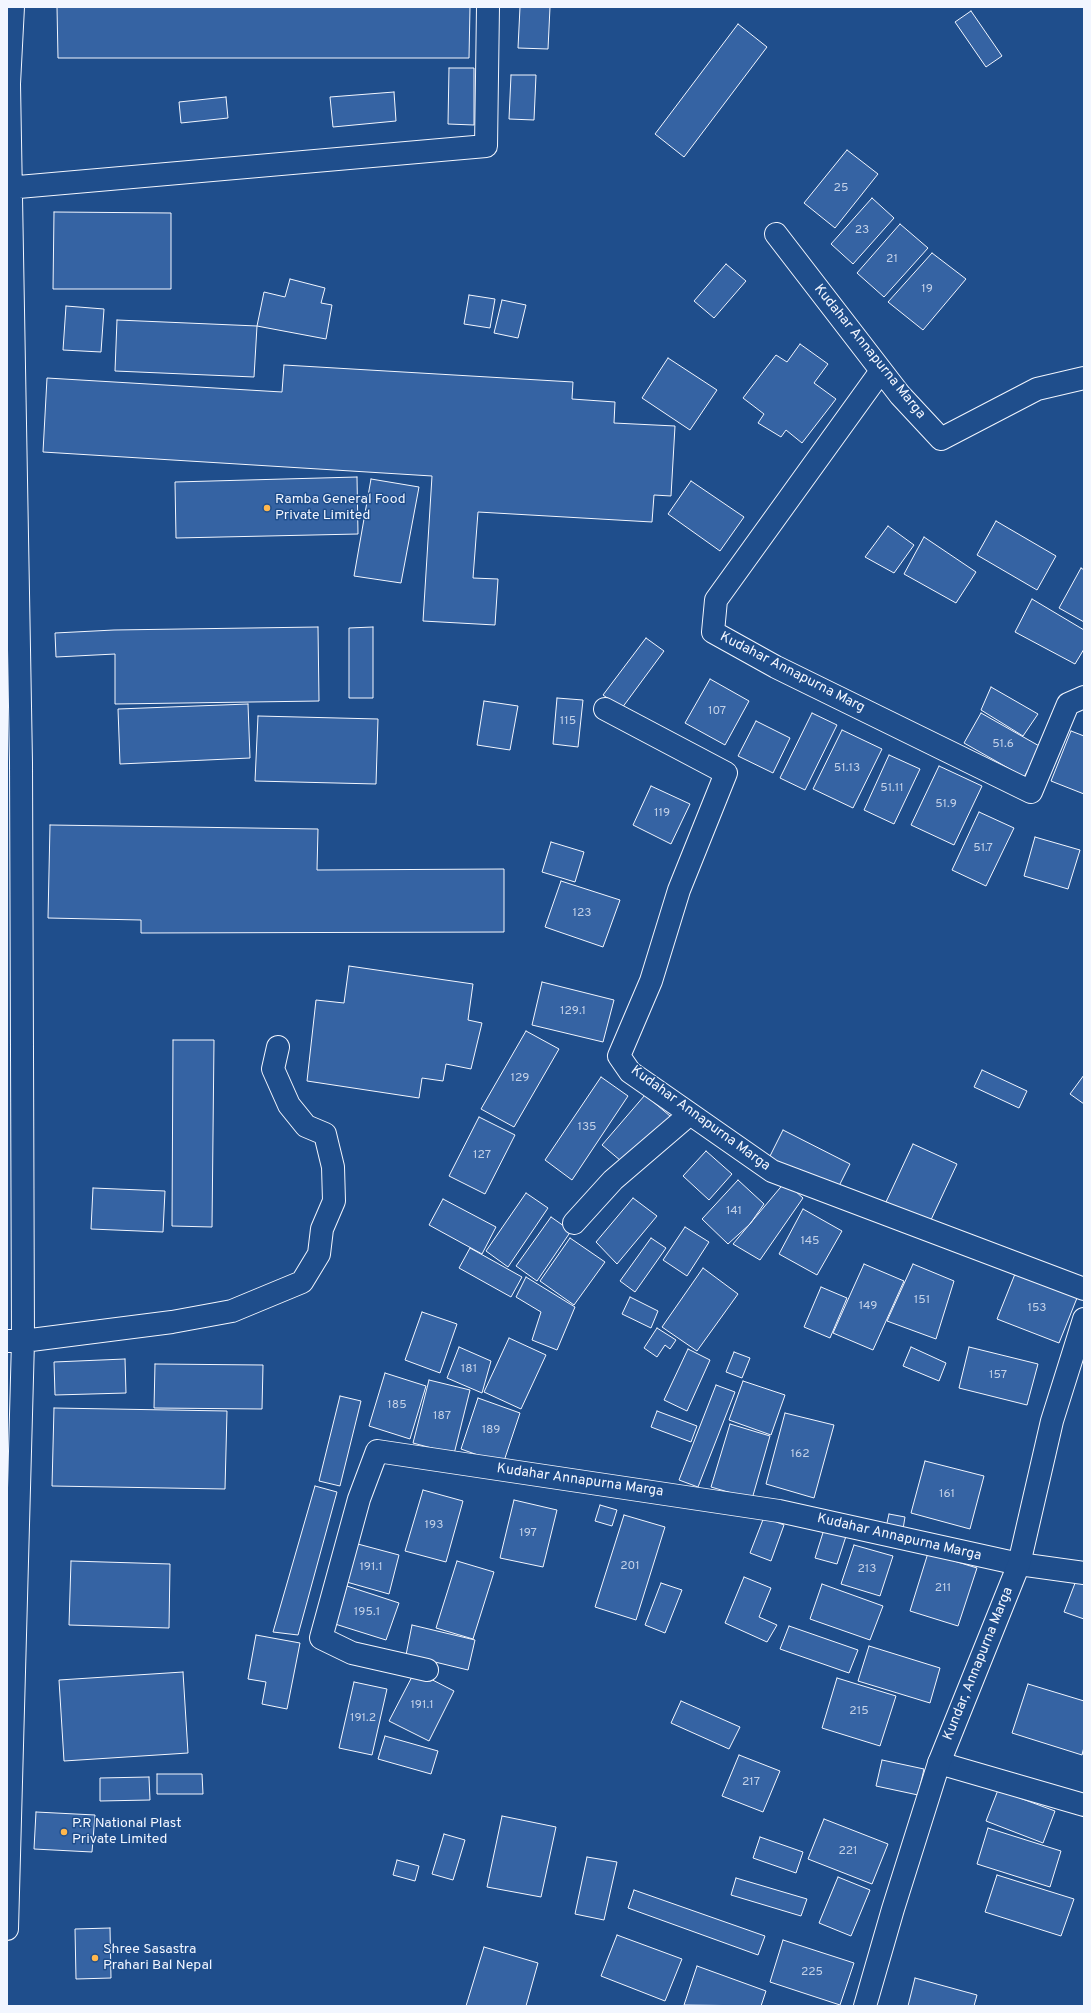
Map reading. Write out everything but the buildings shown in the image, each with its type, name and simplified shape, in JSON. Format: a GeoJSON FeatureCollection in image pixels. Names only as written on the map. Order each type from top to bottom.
{"type":"FeatureCollection","features":[{"type":"Feature","properties":{"kind":"street"},"geometry":{"type":"LineString","coordinates":[[7,1929],[15,1341],[14,762],[8,188],[11,128],[8,84],[13,7]]}},
{"type":"Feature","properties":{"kind":"street"},"geometry":{"type":"LineString","coordinates":[[8,188],[486,146],[488,7]]}},
{"type":"Feature","properties":{"kind":"street","name":"Kudahar Annapurna Marga"},"geometry":{"type":"LineString","coordinates":[[776,234],[881,372],[941,439],[1037,389],[1084,378]]}},
{"type":"Feature","properties":{"kind":"street","name":"Kudahar Annapurna Marg"},"geometry":{"type":"LineString","coordinates":[[881,372],[716,600],[713,632],[776,667],[1031,792],[1068,704],[1084,697]]}},
{"type":"Feature","properties":{"kind":"street","name":"Kudahar Annapurna Marga"},"geometry":{"type":"LineString","coordinates":[[605,709],[726,773],[680,890],[651,981],[619,1056],[630,1072],[772,1172],[1084,1289]]}},
{"type":"Feature","properties":{"kind":"street"},"geometry":{"type":"LineString","coordinates":[[15,1341],[172,1322],[232,1311],[302,1282],[319,1254],[322,1229],[334,1201],[333,1167],[324,1134],[306,1126],[289,1105],[272,1069],[278,1047]]}},
{"type":"Feature","properties":{"kind":"street"},"geometry":{"type":"LineString","coordinates":[[574,1223],[613,1180],[690,1114]]}},
{"type":"Feature","properties":{"kind":"street","name":"Kundar, Annapurna Marga"},"geometry":{"type":"LineString","coordinates":[[865,2006],[893,1909],[939,1763],[1019,1564],[1052,1421],[1084,1319]]}},
{"type":"Feature","properties":{"kind":"street","name":"Kudahar Annapurna Marga"},"geometry":{"type":"LineString","coordinates":[[427,1670],[352,1654],[321,1638],[359,1499],[377,1451],[779,1511],[1019,1564],[1084,1573]]}},
{"type":"Feature","properties":{"kind":"street"},"geometry":{"type":"LineString","coordinates":[[939,1763],[1084,1805]]}},
{"type":"Feature","properties":{"kind":"place","name":"Ramba General Food Private Limited"},"geometry":{"type":"Point","coordinates":[267,508]}},
{"type":"Feature","properties":{"kind":"place","name":"P.R National Plast Private Limited"},"geometry":{"type":"Point","coordinates":[64,1832]}},
{"type":"Feature","properties":{"kind":"place","name":"Shree Sasastra Prahari Bal Nepal"},"geometry":{"type":"Point","coordinates":[95,1958]}}]}
